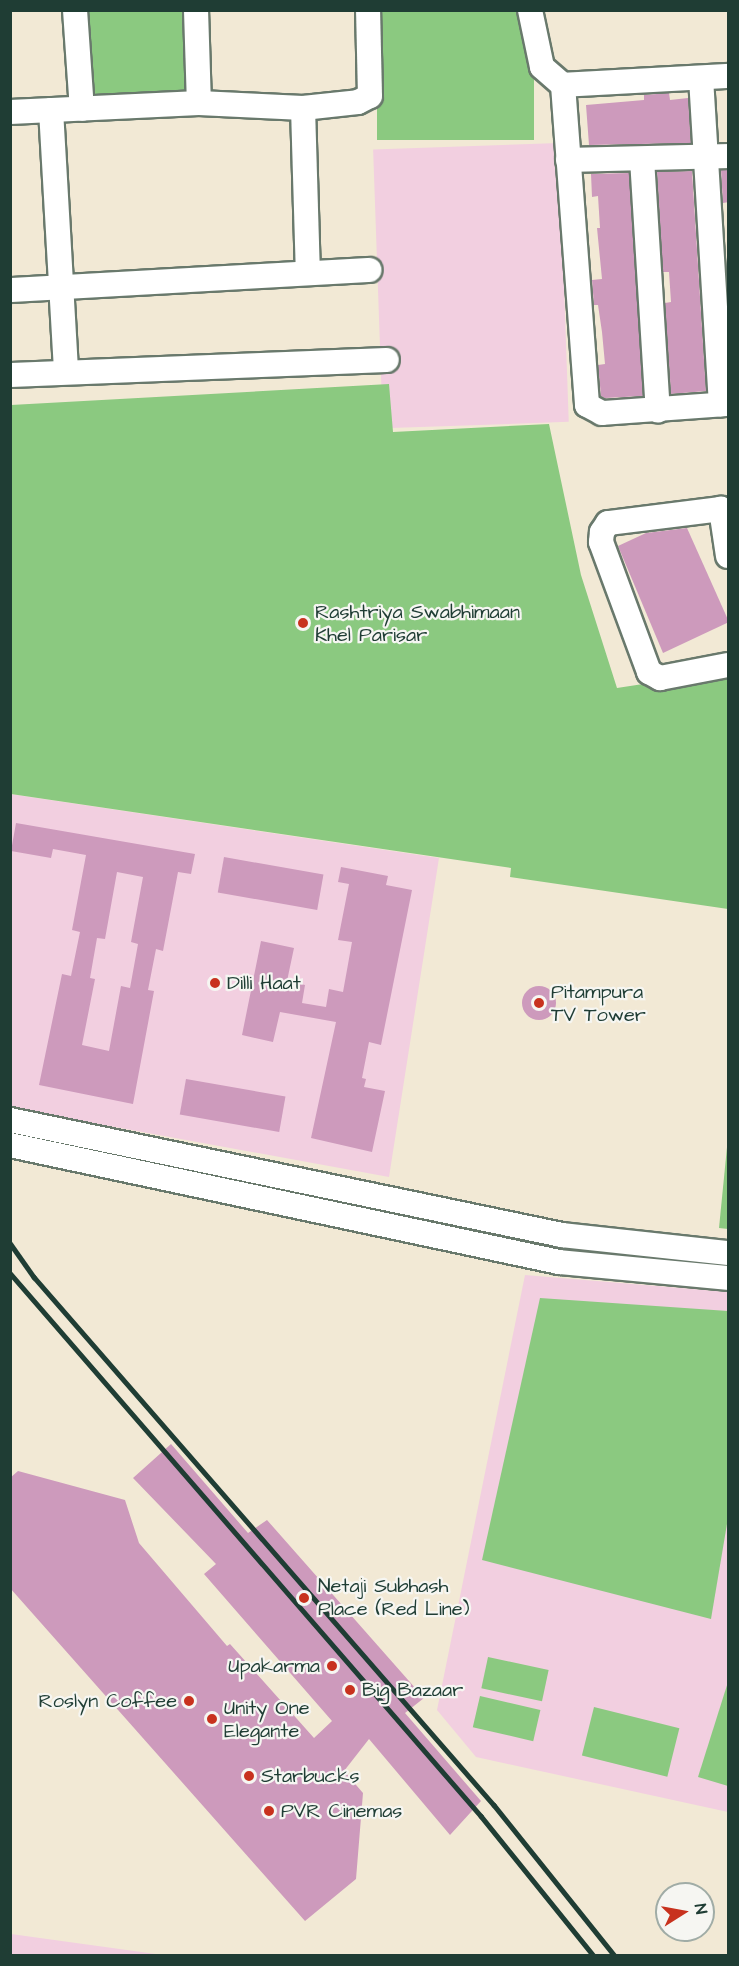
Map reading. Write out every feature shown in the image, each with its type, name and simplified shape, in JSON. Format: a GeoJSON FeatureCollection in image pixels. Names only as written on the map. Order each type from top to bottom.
{"type":"FeatureCollection","features":[{"type":"Feature","properties":{"kind":"street"},"geometry":{"type":"LineString","coordinates":[[75,10],[82,109]]}},
{"type":"Feature","properties":{"kind":"street"},"geometry":{"type":"LineString","coordinates":[[196,10],[200,103]]}},
{"type":"Feature","properties":{"kind":"street"},"geometry":{"type":"LineString","coordinates":[[10,112],[200,103],[303,108],[357,102],[370,96],[368,10]]}},
{"type":"Feature","properties":{"kind":"street"},"geometry":{"type":"LineString","coordinates":[[530,10],[542,67],[563,85],[729,76]]}},
{"type":"Feature","properties":{"kind":"street"},"geometry":{"type":"LineString","coordinates":[[563,85],[587,405],[602,413],[725,404],[717,156],[701,78]]}},
{"type":"Feature","properties":{"kind":"street"},"geometry":{"type":"LineString","coordinates":[[303,108],[308,273]]}},
{"type":"Feature","properties":{"kind":"street"},"geometry":{"type":"LineString","coordinates":[[51,110],[66,372]]}},
{"type":"Feature","properties":{"kind":"street"},"geometry":{"type":"LineString","coordinates":[[568,160],[717,156]]}},
{"type":"Feature","properties":{"kind":"street"},"geometry":{"type":"LineString","coordinates":[[642,159],[658,410]]}},
{"type":"Feature","properties":{"kind":"street"},"geometry":{"type":"LineString","coordinates":[[10,290],[369,270]]}},
{"type":"Feature","properties":{"kind":"street"},"geometry":{"type":"LineString","coordinates":[[10,375],[387,360]]}},
{"type":"Feature","properties":{"kind":"street"},"geometry":{"type":"LineString","coordinates":[[729,556],[725,508],[608,523],[603,526],[601,542],[649,672],[660,678],[729,665]]}},
{"type":"Feature","properties":{"kind":"street"},"geometry":{"type":"LineString","coordinates":[[10,1120],[413,1206],[562,1235],[729,1253]]}},
{"type":"Feature","properties":{"kind":"street"},"geometry":{"type":"LineString","coordinates":[[10,1145],[559,1262],[729,1278]]}},
{"type":"Feature","properties":{"kind":"street"},"geometry":{"type":"LineString","coordinates":[[408,1231],[413,1206]]}},
{"type":"Feature","properties":{"kind":"shaded area"},"geometry":{"type":"Polygon","coordinates":[[[559,143],[569,422],[383,428],[373,149],[559,143]]]}},
{"type":"Feature","properties":{"kind":"shaded area","name":"Dilli Haat"},"geometry":{"type":"Polygon","coordinates":[[[10,794],[439,858],[389,1177],[11,1108],[10,794]]]}},
{"type":"Feature","properties":{"kind":"shaded area"},"geometry":{"type":"Polygon","coordinates":[[[525,1275],[728,1292],[728,1812],[476,1757],[437,1710],[525,1275]]]}},
{"type":"Feature","properties":{"kind":"shaded area"},"geometry":{"type":"Polygon","coordinates":[[[11,1934],[163,1955],[11,1955],[11,1934]]]}},
{"type":"Feature","properties":{"kind":"green space"},"geometry":{"type":"Polygon","coordinates":[[[88,11],[189,11],[189,96],[88,96],[88,11]]]}},
{"type":"Feature","properties":{"kind":"green space"},"geometry":{"type":"Polygon","coordinates":[[[377,11],[534,11],[534,140],[377,140],[377,11]]]}},
{"type":"Feature","properties":{"kind":"green space","name":"Rashtriya Swabhimaan Khel Parisar"},"geometry":{"type":"Polygon","coordinates":[[[389,384],[393,432],[549,424],[581,575],[617,688],[728,671],[728,909],[510,877],[511,868],[11,794],[11,405],[389,384]]]}},
{"type":"Feature","properties":{"kind":"green space"},"geometry":{"type":"Polygon","coordinates":[[[728,1137],[728,1229],[719,1228],[728,1137]]]}},
{"type":"Feature","properties":{"kind":"green space"},"geometry":{"type":"Polygon","coordinates":[[[540,1298],[728,1311],[728,1518],[711,1619],[482,1560],[540,1298]]]}},
{"type":"Feature","properties":{"kind":"green space"},"geometry":{"type":"Polygon","coordinates":[[[488,1657],[549,1670],[542,1701],[481,1688],[488,1657]]]}},
{"type":"Feature","properties":{"kind":"green space"},"geometry":{"type":"Polygon","coordinates":[[[728,1682],[728,1786],[698,1777],[728,1682]]]}},
{"type":"Feature","properties":{"kind":"green space"},"geometry":{"type":"Polygon","coordinates":[[[480,1696],[540,1710],[533,1741],[473,1727],[480,1696]]]}},
{"type":"Feature","properties":{"kind":"green space"},"geometry":{"type":"Polygon","coordinates":[[[594,1707],[679,1728],[667,1777],[582,1756],[594,1707]]]}},
{"type":"Feature","properties":{"kind":"building"},"geometry":{"type":"Polygon","coordinates":[[[669,93],[670,100],[688,98],[691,143],[589,145],[586,105],[644,100],[644,95],[669,93]]]}},
{"type":"Feature","properties":{"kind":"building"},"geometry":{"type":"Polygon","coordinates":[[[721,170],[729,170],[729,202],[723,203],[721,170]]]}},
{"type":"Feature","properties":{"kind":"building"},"geometry":{"type":"Polygon","coordinates":[[[692,171],[706,391],[671,394],[665,303],[671,302],[669,272],[663,272],[657,172],[692,171]]]}},
{"type":"Feature","properties":{"kind":"building"},"geometry":{"type":"Polygon","coordinates":[[[629,173],[643,396],[605,398],[601,396],[598,365],[605,364],[602,332],[598,305],[594,305],[592,280],[602,279],[597,228],[600,228],[598,196],[592,197],[591,174],[629,173]]]}},
{"type":"Feature","properties":{"kind":"building"},"geometry":{"type":"Polygon","coordinates":[[[687,528],[729,622],[663,653],[618,546],[646,533],[687,528]]]}},
{"type":"Feature","properties":{"kind":"building"},"geometry":{"type":"Polygon","coordinates":[[[16,823],[195,854],[191,874],[178,872],[163,951],[156,949],[148,990],[154,991],[133,1104],[39,1085],[62,974],[71,976],[80,932],[72,930],[86,855],[53,849],[51,858],[11,851],[16,823]],[[117,872],[105,939],[97,938],[90,978],[95,979],[82,1045],[109,1051],[121,986],[130,988],[138,944],[131,942],[143,877],[117,872]]]}},
{"type":"Feature","properties":{"kind":"building"},"geometry":{"type":"Polygon","coordinates":[[[224,857],[323,875],[317,910],[218,892],[224,857]]]}},
{"type":"Feature","properties":{"kind":"building"},"geometry":{"type":"Polygon","coordinates":[[[341,867],[388,876],[386,885],[412,890],[381,1045],[369,1042],[362,1078],[366,1079],[364,1087],[385,1091],[372,1152],[311,1138],[336,1022],[280,1012],[273,1042],[242,1035],[261,941],[294,948],[287,981],[305,985],[302,1003],[326,1007],[329,989],[343,992],[352,942],[338,940],[349,884],[338,882],[341,867]]]}},
{"type":"Feature","properties":{"kind":"building","name":"Pitampura TV Tower"},"geometry":{"type":"Polygon","coordinates":[[[539,986],[551,991],[556,1003],[551,1015],[539,1020],[527,1015],[522,1003],[527,991],[539,986]]]}},
{"type":"Feature","properties":{"kind":"building"},"geometry":{"type":"Polygon","coordinates":[[[186,1079],[285,1097],[279,1132],[180,1114],[186,1079]]]}},
{"type":"Feature","properties":{"kind":"building","name":"Unity One Elegante"},"geometry":{"type":"Polygon","coordinates":[[[171,1444],[248,1533],[267,1520],[424,1698],[405,1713],[481,1801],[450,1835],[369,1739],[344,1771],[363,1793],[356,1879],[305,1921],[10,1588],[10,1478],[18,1471],[125,1500],[139,1543],[227,1646],[230,1644],[314,1738],[332,1721],[204,1574],[216,1564],[133,1478],[171,1444]]]}},
{"type":"Feature","properties":{"kind":"railway"},"geometry":{"type":"LineString","coordinates":[[10,1243],[34,1277],[494,1805],[615,1956]]}},
{"type":"Feature","properties":{"kind":"railway"},"geometry":{"type":"LineString","coordinates":[[10,1273],[481,1816],[594,1956]]}},
{"type":"Feature","properties":{"kind":"place","name":"Rashtriya Swabhimaan Khel Parisar"},"geometry":{"type":"Point","coordinates":[303,623]}},
{"type":"Feature","properties":{"kind":"place","name":"Dilli Haat"},"geometry":{"type":"Point","coordinates":[215,983]}},
{"type":"Feature","properties":{"kind":"place","name":"Pitampura TV Tower"},"geometry":{"type":"Point","coordinates":[539,1003]}},
{"type":"Feature","properties":{"kind":"place","name":"Netaji Subhash Place (Red Line)"},"geometry":{"type":"Point","coordinates":[304,1598]}},
{"type":"Feature","properties":{"kind":"place","name":"Upakarma"},"geometry":{"type":"Point","coordinates":[332,1666]}},
{"type":"Feature","properties":{"kind":"place","name":"Big Bazaar"},"geometry":{"type":"Point","coordinates":[350,1690]}},
{"type":"Feature","properties":{"kind":"place","name":"Roslyn Coffee"},"geometry":{"type":"Point","coordinates":[189,1701]}},
{"type":"Feature","properties":{"kind":"place","name":"Unity One Elegante"},"geometry":{"type":"Point","coordinates":[212,1719]}},
{"type":"Feature","properties":{"kind":"place","name":"Starbucks"},"geometry":{"type":"Point","coordinates":[249,1776]}},
{"type":"Feature","properties":{"kind":"place","name":"PVR Cinemas"},"geometry":{"type":"Point","coordinates":[269,1811]}}]}
